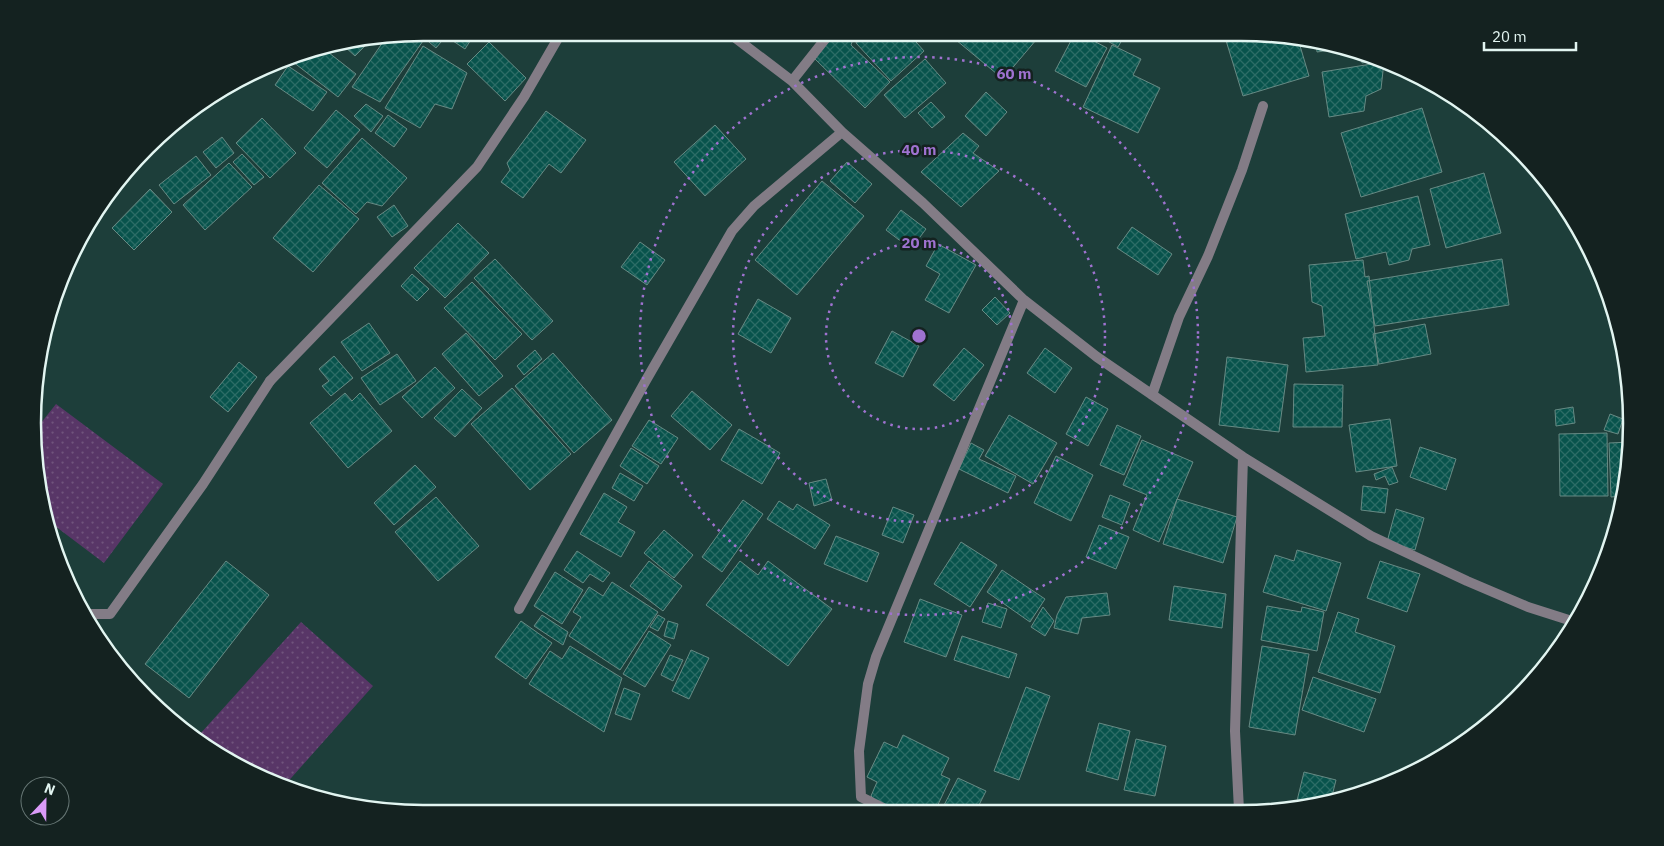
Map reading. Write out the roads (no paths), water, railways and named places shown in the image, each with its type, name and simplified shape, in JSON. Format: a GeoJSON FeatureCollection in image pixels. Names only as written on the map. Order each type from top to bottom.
{"type":"FeatureCollection","features":[{"type":"Feature","properties":{"kind":"street"},"geometry":{"type":"LineString","coordinates":[[92,614],[110,614],[204,484],[270,381],[477,168],[524,96],[556,41]]}},
{"type":"Feature","properties":{"kind":"street"},"geometry":{"type":"LineString","coordinates":[[740,41],[792,81],[842,132],[923,203],[1024,300],[1097,358],[1243,457],[1371,536],[1467,581],[1520,603],[1568,620]]}},
{"type":"Feature","properties":{"kind":"street"},"geometry":{"type":"LineString","coordinates":[[792,81],[824,41]]}},
{"type":"Feature","properties":{"kind":"street"},"geometry":{"type":"LineString","coordinates":[[1152,395],[1180,317],[1208,256],[1242,170],[1263,106]]}},
{"type":"Feature","properties":{"kind":"street"},"geometry":{"type":"LineString","coordinates":[[519,609],[645,382],[732,231],[754,206],[842,132]]}},
{"type":"Feature","properties":{"kind":"street"},"geometry":{"type":"LineString","coordinates":[[877,805],[862,797],[859,750],[868,684],[876,658],[1024,300]]}},
{"type":"Feature","properties":{"kind":"street"},"geometry":{"type":"LineString","coordinates":[[1239,805],[1235,731],[1243,457]]}}]}
